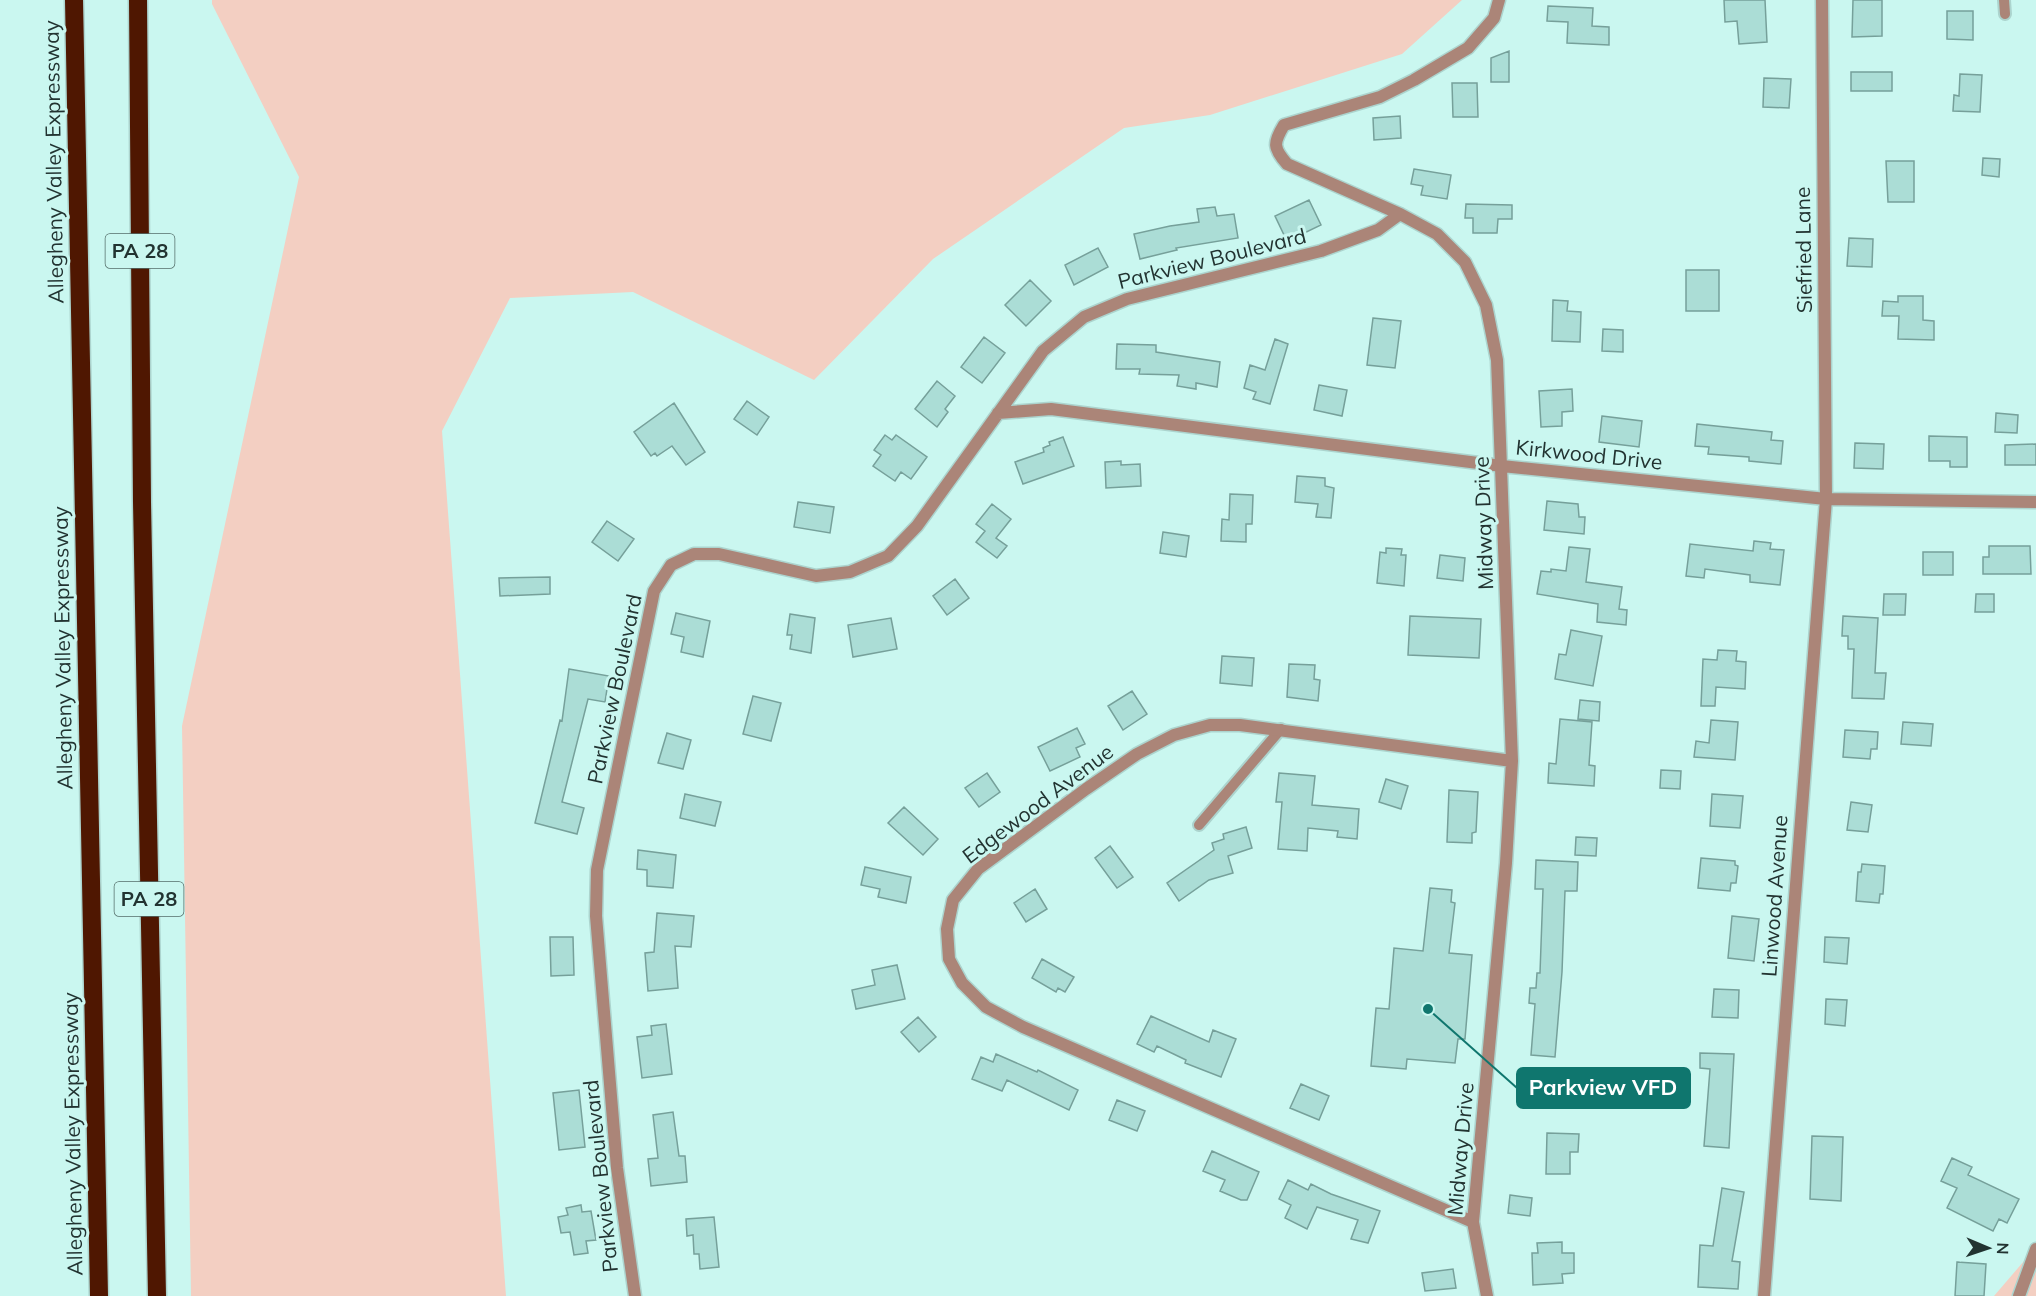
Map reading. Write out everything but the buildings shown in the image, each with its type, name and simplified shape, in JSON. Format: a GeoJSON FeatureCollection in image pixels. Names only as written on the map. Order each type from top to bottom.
{"type":"FeatureCollection","features":[{"type":"Feature","properties":{"kind":"highway","name":"Allegheny Valley Expressway"},"geometry":{"type":"LineString","coordinates":[[74,0],[99,1296]]}},
{"type":"Feature","properties":{"kind":"highway"},"geometry":{"type":"LineString","coordinates":[[75,85],[81,0]]}},
{"type":"Feature","properties":{"kind":"highway","name":"PA 28"},"geometry":{"type":"LineString","coordinates":[[138,0],[143,526],[157,1296]]}},
{"type":"Feature","properties":{"kind":"street","name":"Midway Drive"},"geometry":{"type":"LineString","coordinates":[[1487,1296],[1473,1222],[1506,863],[1512,761],[1497,360],[1486,305],[1466,262],[1437,234],[1400,214],[1287,164],[1277,153],[1275,139],[1284,125],[1380,97],[1468,48],[1494,18],[1499,0]]}},
{"type":"Feature","properties":{"kind":"street","name":"Siefried Lane"},"geometry":{"type":"LineString","coordinates":[[1821,0],[1826,499]]}},
{"type":"Feature","properties":{"kind":"street","name":"Parkview Boulevard"},"geometry":{"type":"LineString","coordinates":[[635,1296],[617,1168],[596,904],[597,870],[654,591],[671,565],[694,554],[719,554],[816,576],[850,572],[888,556],[917,526],[1043,351],[1084,317],[1127,299],[1321,251],[1378,230],[1400,214]]}},
{"type":"Feature","properties":{"kind":"street","name":"Kirkwood Drive"},"geometry":{"type":"LineString","coordinates":[[998,413],[1051,409],[1502,466],[1826,499],[2036,502]]}},
{"type":"Feature","properties":{"kind":"street","name":"Linwood Avenue"},"geometry":{"type":"LineString","coordinates":[[1764,1296],[1826,499]]}},
{"type":"Feature","properties":{"kind":"street","name":"Edgewood Avenue"},"geometry":{"type":"LineString","coordinates":[[1473,1222],[1023,1027],[986,1007],[962,982],[949,959],[947,929],[953,900],[978,869],[1137,754],[1174,735],[1210,725],[1240,725],[1512,761]]}},
{"type":"Feature","properties":{"kind":"street"},"geometry":{"type":"LineString","coordinates":[[2019,1296],[2036,1249]]}},
{"type":"Feature","properties":{"kind":"lane"},"geometry":{"type":"LineString","coordinates":[[2004,0],[2005,14]]}},
{"type":"Feature","properties":{"kind":"lane"},"geometry":{"type":"LineString","coordinates":[[1198,825],[1281,729]]}},
{"type":"Feature","properties":{"kind":"shaded area"},"geometry":{"type":"Polygon","coordinates":[[[212,0],[1462,0],[1402,54],[1210,115],[1124,128],[933,259],[814,380],[633,292],[510,298],[442,431],[506,1296],[191,1296],[182,726],[299,177],[212,0]]]}},
{"type":"Feature","properties":{"kind":"shaded area"},"geometry":{"type":"Polygon","coordinates":[[[2036,1247],[2036,1296],[1994,1296],[2036,1247]]]}},
{"type":"Feature","properties":{"kind":"place","name":"Parkview VFD"},"geometry":{"type":"Point","coordinates":[1428,1009]}}]}
